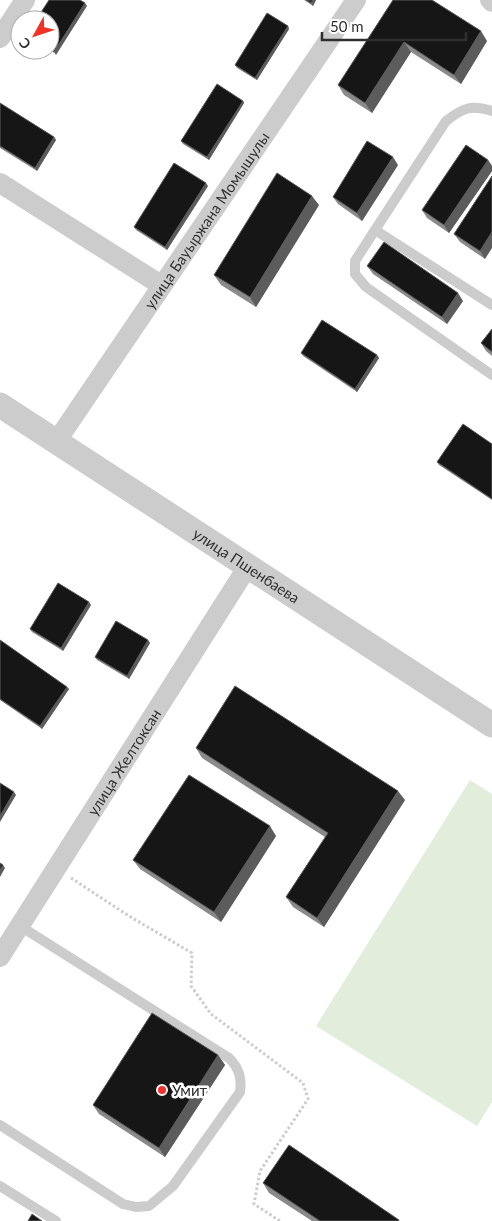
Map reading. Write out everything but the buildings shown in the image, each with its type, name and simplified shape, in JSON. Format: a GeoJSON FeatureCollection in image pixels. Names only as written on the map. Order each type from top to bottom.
{"type":"FeatureCollection","features":[{"type":"Feature","properties":{"kind":"street"},"geometry":{"type":"LineString","coordinates":[[0,38],[25,0]]}},
{"type":"Feature","properties":{"kind":"street","name":"улица Бауыржана Момышулы"},"geometry":{"type":"LineString","coordinates":[[56,442],[356,0]]}},
{"type":"Feature","properties":{"kind":"street"},"geometry":{"type":"LineString","coordinates":[[0,183],[162,285]]}},
{"type":"Feature","properties":{"kind":"street","name":"улица Пшенбаева"},"geometry":{"type":"LineString","coordinates":[[0,405],[492,725]]}},
{"type":"Feature","properties":{"kind":"street","name":"улица Желтоксан"},"geometry":{"type":"LineString","coordinates":[[0,957],[248,566]]}},
{"type":"Feature","properties":{"kind":"lane"},"geometry":{"type":"LineString","coordinates":[[492,111],[480,107],[470,107],[458,112],[446,121],[355,261],[355,274],[366,287],[492,375]]}},
{"type":"Feature","properties":{"kind":"lane"},"geometry":{"type":"LineString","coordinates":[[375,230],[492,305]]}},
{"type":"Feature","properties":{"kind":"lane"},"geometry":{"type":"LineString","coordinates":[[0,1125],[123,1204],[136,1207],[149,1206],[173,1186],[240,1092],[241,1083],[236,1065],[229,1058],[20,926]]}},
{"type":"Feature","properties":{"kind":"lane"},"geometry":{"type":"LineString","coordinates":[[0,1186],[56,1221]]}},
{"type":"Feature","properties":{"kind":"green space"},"geometry":{"type":"Polygon","coordinates":[[[470,780],[492,794],[492,1102],[477,1126],[316,1026],[470,780]]]}},
{"type":"Feature","properties":{"kind":"place","name":"Умит"},"geometry":{"type":"Point","coordinates":[162,1090]}}]}
